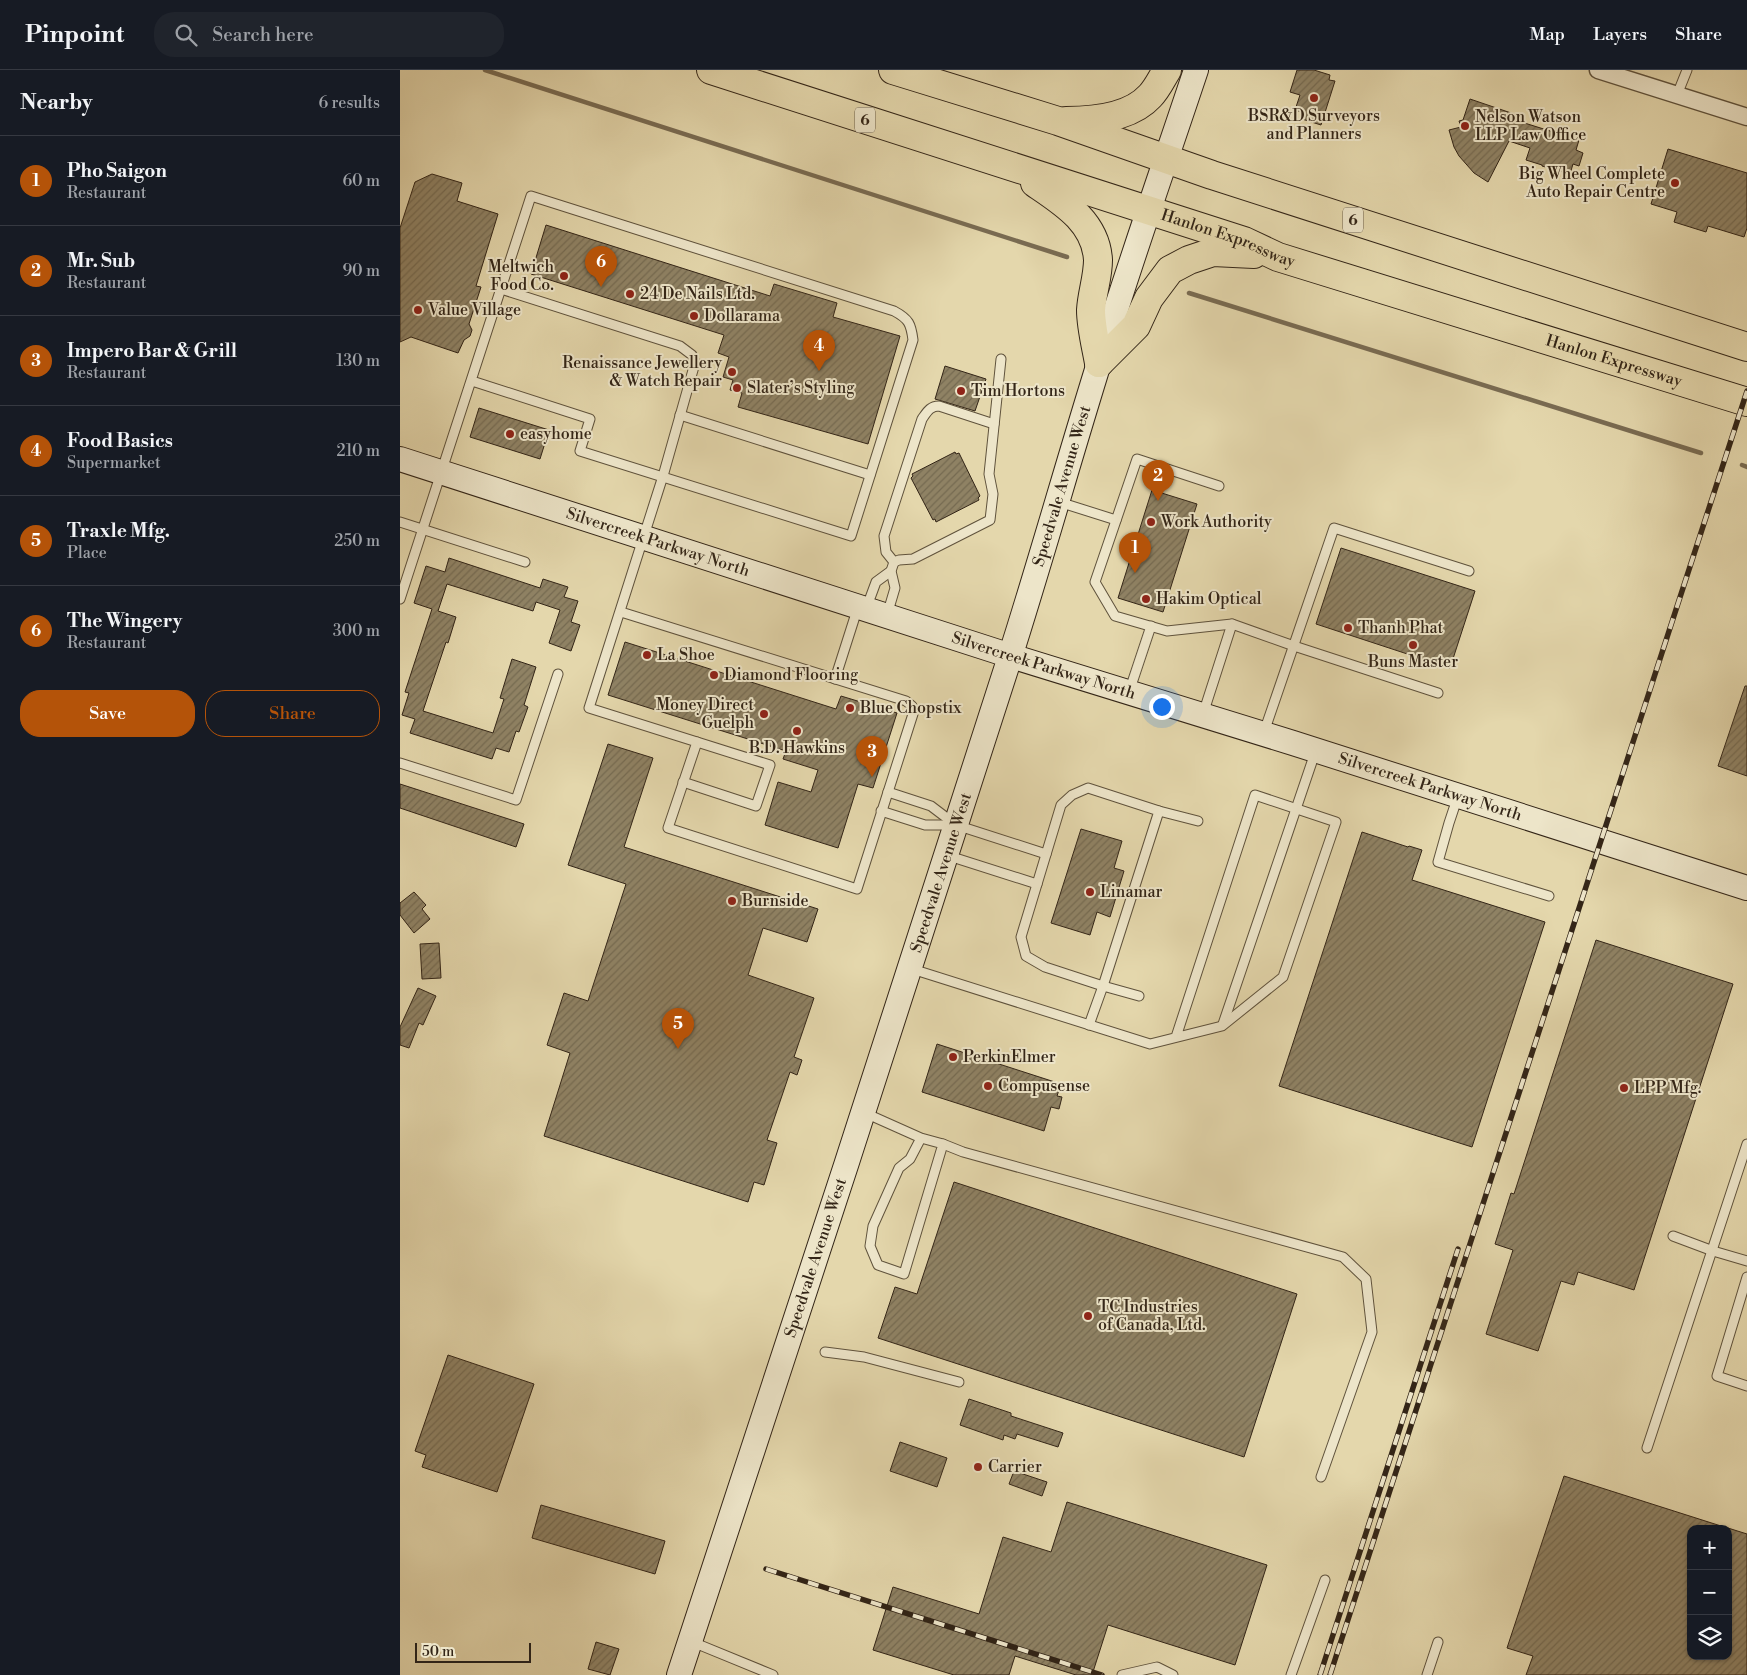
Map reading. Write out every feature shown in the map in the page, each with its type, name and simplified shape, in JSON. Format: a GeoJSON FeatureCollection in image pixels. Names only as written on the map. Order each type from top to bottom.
{"type":"FeatureCollection","features":[{"type":"Feature","properties":{"kind":"highway","name":"Hanlon Expressway"},"geometry":{"type":"LineString","coordinates":[[711,70],[1244,241],[1278,257],[1747,402]]}},
{"type":"Feature","properties":{"kind":"highway","name":"6"},"geometry":{"type":"LineString","coordinates":[[893,70],[1058,121],[1167,160],[1747,347]]}},
{"type":"Feature","properties":{"kind":"highway"},"geometry":{"type":"LineString","coordinates":[[1058,121],[1092,119],[1120,114],[1137,108],[1151,96],[1167,70]]}},
{"type":"Feature","properties":{"kind":"highway"},"geometry":{"type":"LineString","coordinates":[[1013,168],[1072,209],[1085,223],[1093,241],[1098,260],[1091,311],[1099,363]]}},
{"type":"Feature","properties":{"kind":"highway"},"geometry":{"type":"LineString","coordinates":[[1099,363],[1136,326],[1149,298],[1170,270],[1189,260],[1213,252],[1278,257]]}},
{"type":"Feature","properties":{"kind":"main road","name":"Speedvale Avenue West"},"geometry":{"type":"LineString","coordinates":[[679,1675],[1011,656],[1099,363],[1196,70]]}},
{"type":"Feature","properties":{"kind":"main road","name":"Silvercreek Parkway North"},"geometry":{"type":"LineString","coordinates":[[400,459],[1011,656],[1316,750],[1747,888]]}},
{"type":"Feature","properties":{"kind":"street"},"geometry":{"type":"LineString","coordinates":[[1598,70],[1747,117]]}},
{"type":"Feature","properties":{"kind":"lane"},"geometry":{"type":"LineString","coordinates":[[1678,95],[1687,70]]}},
{"type":"Feature","properties":{"kind":"lane"},"geometry":{"type":"LineString","coordinates":[[400,599],[531,196],[894,311],[906,317],[912,328],[914,340],[851,536],[580,451],[590,419],[472,381]]}},
{"type":"Feature","properties":{"kind":"lane"},"geometry":{"type":"LineString","coordinates":[[501,289],[680,346],[692,355],[695,363],[644,538],[589,708],[770,766],[756,806],[683,782]]}},
{"type":"Feature","properties":{"kind":"lane"},"geometry":{"type":"LineString","coordinates":[[835,679],[870,610],[876,582],[899,560],[913,559],[990,520],[993,494],[989,474],[1001,359]]}},
{"type":"Feature","properties":{"kind":"lane"},"geometry":{"type":"LineString","coordinates":[[870,610],[895,588],[884,536],[922,419],[933,406],[939,406],[994,424]]}},
{"type":"Feature","properties":{"kind":"lane"},"geometry":{"type":"LineString","coordinates":[[680,415],[870,475]]}},
{"type":"Feature","properties":{"kind":"lane"},"geometry":{"type":"LineString","coordinates":[[1219,486],[1137,459],[1095,582],[1115,616],[1167,631],[1232,624],[1438,693]]}},
{"type":"Feature","properties":{"kind":"lane"},"geometry":{"type":"LineString","coordinates":[[1058,502],[1116,520]]}},
{"type":"Feature","properties":{"kind":"lane"},"geometry":{"type":"LineString","coordinates":[[400,522],[525,562]]}},
{"type":"Feature","properties":{"kind":"lane"},"geometry":{"type":"LineString","coordinates":[[1264,734],[1334,528],[1469,571]]}},
{"type":"Feature","properties":{"kind":"lane"},"geometry":{"type":"LineString","coordinates":[[621,612],[906,701],[912,706],[913,714],[857,889],[668,828],[697,742]]}},
{"type":"Feature","properties":{"kind":"lane"},"geometry":{"type":"LineString","coordinates":[[1202,715],[1232,624]]}},
{"type":"Feature","properties":{"kind":"lane"},"geometry":{"type":"LineString","coordinates":[[1129,692],[1151,626]]}},
{"type":"Feature","properties":{"kind":"lane"},"geometry":{"type":"LineString","coordinates":[[400,763],[516,800],[558,674]]}},
{"type":"Feature","properties":{"kind":"lane"},"geometry":{"type":"LineString","coordinates":[[1222,1026],[1316,750]]}},
{"type":"Feature","properties":{"kind":"lane"},"geometry":{"type":"LineString","coordinates":[[1139,996],[1045,967],[1026,956],[1021,938],[1036,884],[1062,805],[1072,795],[1088,788],[1159,811],[1198,821]]}},
{"type":"Feature","properties":{"kind":"lane"},"geometry":{"type":"LineString","coordinates":[[888,792],[931,806],[956,825]]}},
{"type":"Feature","properties":{"kind":"lane"},"geometry":{"type":"LineString","coordinates":[[909,968],[1150,1044],[1176,1038],[1222,1026],[1284,977],[1336,822],[1255,795],[1176,1038]]}},
{"type":"Feature","properties":{"kind":"lane"},"geometry":{"type":"LineString","coordinates":[[1458,796],[1448,823],[1438,862],[1549,896]]}},
{"type":"Feature","properties":{"kind":"lane"},"geometry":{"type":"LineString","coordinates":[[881,811],[925,825],[956,825],[1046,854]]}},
{"type":"Feature","properties":{"kind":"lane"},"geometry":{"type":"LineString","coordinates":[[1090,1025],[1159,811]]}},
{"type":"Feature","properties":{"kind":"lane"},"geometry":{"type":"LineString","coordinates":[[946,856],[1036,884]]}},
{"type":"Feature","properties":{"kind":"lane"},"geometry":{"type":"LineString","coordinates":[[862,1112],[921,1138],[963,1152],[1342,1258],[1366,1279],[1372,1332],[1321,1477]]}},
{"type":"Feature","properties":{"kind":"lane"},"geometry":{"type":"LineString","coordinates":[[921,1138],[910,1159],[899,1168],[873,1226],[870,1246],[878,1265],[904,1274],[943,1144]]}},
{"type":"Feature","properties":{"kind":"lane"},"geometry":{"type":"LineString","coordinates":[[1647,1448],[1747,1144]]}},
{"type":"Feature","properties":{"kind":"lane"},"geometry":{"type":"LineString","coordinates":[[1673,1236],[1713,1251],[1747,1260]]}},
{"type":"Feature","properties":{"kind":"lane"},"geometry":{"type":"LineString","coordinates":[[1747,1276],[1717,1376],[1747,1386]]}},
{"type":"Feature","properties":{"kind":"lane"},"geometry":{"type":"LineString","coordinates":[[825,1352],[864,1357],[959,1382]]}},
{"type":"Feature","properties":{"kind":"lane"},"geometry":{"type":"LineString","coordinates":[[1291,1675],[1324,1580]]}},
{"type":"Feature","properties":{"kind":"lane"},"geometry":{"type":"LineString","coordinates":[[690,1641],[773,1675]]}},
{"type":"Feature","properties":{"kind":"lane"},"geometry":{"type":"LineString","coordinates":[[1427,1675],[1438,1642]]}},
{"type":"Feature","properties":{"kind":"lane"},"geometry":{"type":"LineString","coordinates":[[1122,1675],[1157,1667],[1173,1675]]}},
{"type":"Feature","properties":{"kind":"building"},"geometry":{"type":"Polygon","coordinates":[[[1297,70],[1314,70],[1330,75],[1329,80],[1335,81],[1321,125],[1302,119],[1304,113],[1295,110],[1300,95],[1290,92],[1297,70]]]}},
{"type":"Feature","properties":{"kind":"building"},"geometry":{"type":"Polygon","coordinates":[[[1470,99],[1520,116],[1518,121],[1579,140],[1576,150],[1583,153],[1579,166],[1573,164],[1570,174],[1542,166],[1526,160],[1530,148],[1509,141],[1488,182],[1474,173],[1459,156],[1449,130],[1461,127],[1459,121],[1463,120],[1470,99]]]}},
{"type":"Feature","properties":{"kind":"building"},"geometry":{"type":"Polygon","coordinates":[[[1668,149],[1747,173],[1747,228],[1744,237],[1708,226],[1706,232],[1674,222],[1677,212],[1651,204],[1668,149]]]}},
{"type":"Feature","properties":{"kind":"building"},"geometry":{"type":"Polygon","coordinates":[[[432,174],[462,183],[457,201],[498,214],[476,286],[481,287],[469,324],[472,330],[470,336],[464,340],[458,353],[411,337],[400,342],[400,228],[415,182],[432,174]]]}},
{"type":"Feature","properties":{"kind":"building"},"geometry":{"type":"Polygon","coordinates":[[[546,225],[770,296],[774,284],[837,303],[833,317],[900,336],[868,444],[738,407],[742,393],[730,390],[733,380],[723,377],[729,357],[718,353],[724,335],[531,274],[546,225]]]}},
{"type":"Feature","properties":{"kind":"building"},"geometry":{"type":"Polygon","coordinates":[[[945,366],[986,379],[975,411],[935,399],[945,366]]]}},
{"type":"Feature","properties":{"kind":"building","name":"easyhome"},"geometry":{"type":"Polygon","coordinates":[[[479,408],[549,430],[540,459],[470,437],[479,408]]]}},
{"type":"Feature","properties":{"kind":"building"},"geometry":{"type":"Polygon","coordinates":[[[955,452],[956,454],[959,453],[980,496],[979,500],[936,522],[935,519],[933,520],[911,478],[912,474],[955,452]]]}},
{"type":"Feature","properties":{"kind":"building"},"geometry":{"type":"Polygon","coordinates":[[[1152,490],[1197,504],[1163,612],[1118,598],[1152,490]]]}},
{"type":"Feature","properties":{"kind":"building"},"geometry":{"type":"Polygon","coordinates":[[[1341,548],[1475,591],[1450,668],[1316,624],[1341,548]]]}},
{"type":"Feature","properties":{"kind":"building"},"geometry":{"type":"Polygon","coordinates":[[[449,558],[540,588],[543,579],[568,587],[564,597],[578,601],[571,622],[580,625],[571,651],[549,643],[560,610],[536,602],[533,611],[447,584],[438,611],[456,617],[423,711],[493,733],[504,699],[500,698],[512,659],[536,667],[524,705],[528,707],[519,732],[516,731],[509,752],[496,748],[492,759],[410,733],[415,719],[402,715],[409,693],[405,692],[432,609],[414,603],[426,566],[445,572],[449,558]]]}},
{"type":"Feature","properties":{"kind":"building"},"geometry":{"type":"Polygon","coordinates":[[[625,642],[836,709],[841,696],[897,713],[873,788],[858,784],[838,848],[765,825],[778,782],[811,792],[818,770],[783,759],[786,751],[608,695],[625,642]]]}},
{"type":"Feature","properties":{"kind":"building"},"geometry":{"type":"Polygon","coordinates":[[[1745,686],[1747,686],[1747,776],[1718,766],[1745,686]]]}},
{"type":"Feature","properties":{"kind":"building"},"geometry":{"type":"Polygon","coordinates":[[[608,744],[653,758],[624,847],[818,909],[807,942],[763,928],[748,975],[814,998],[794,1057],[802,1060],[797,1075],[790,1072],[767,1140],[777,1143],[764,1185],[754,1182],[748,1202],[544,1136],[570,1053],[547,1045],[564,993],[588,1001],[626,884],[568,865],[608,744]]]}},
{"type":"Feature","properties":{"kind":"building"},"geometry":{"type":"Polygon","coordinates":[[[400,784],[524,824],[516,847],[400,808],[400,784]]]}},
{"type":"Feature","properties":{"kind":"building","name":"Linamar"},"geometry":{"type":"Polygon","coordinates":[[[1081,829],[1122,841],[1114,868],[1124,871],[1110,917],[1097,912],[1090,935],[1051,923],[1081,829]]]}},
{"type":"Feature","properties":{"kind":"building"},"geometry":{"type":"Polygon","coordinates":[[[1362,832],[1422,850],[1412,880],[1545,922],[1472,1147],[1279,1086],[1362,832]]]}},
{"type":"Feature","properties":{"kind":"building"},"geometry":{"type":"Polygon","coordinates":[[[414,892],[426,905],[422,909],[430,919],[414,933],[400,915],[400,903],[414,892]]]}},
{"type":"Feature","properties":{"kind":"building","name":"LPP Mfg."},"geometry":{"type":"Polygon","coordinates":[[[1596,940],[1733,984],[1634,1290],[1578,1272],[1574,1285],[1561,1281],[1538,1351],[1486,1334],[1513,1250],[1495,1244],[1511,1193],[1514,1194],[1596,940]]]}},
{"type":"Feature","properties":{"kind":"building"},"geometry":{"type":"Polygon","coordinates":[[[439,943],[441,978],[422,979],[420,944],[439,943]]]}},
{"type":"Feature","properties":{"kind":"building"},"geometry":{"type":"Polygon","coordinates":[[[418,988],[436,996],[423,1025],[419,1023],[409,1048],[400,1045],[400,1027],[418,988]]]}},
{"type":"Feature","properties":{"kind":"building"},"geometry":{"type":"Polygon","coordinates":[[[937,1044],[1061,1084],[1057,1096],[1062,1097],[1059,1109],[1051,1107],[1044,1131],[922,1092],[937,1044]]]}},
{"type":"Feature","properties":{"kind":"building","name":"TC Industries of Canada, Ltd."},"geometry":{"type":"Polygon","coordinates":[[[954,1182],[1297,1294],[1244,1457],[878,1338],[895,1287],[917,1294],[954,1182]]]}},
{"type":"Feature","properties":{"kind":"building"},"geometry":{"type":"Polygon","coordinates":[[[448,1355],[534,1384],[497,1492],[422,1467],[426,1455],[415,1451],[448,1355]]]}},
{"type":"Feature","properties":{"kind":"building"},"geometry":{"type":"Polygon","coordinates":[[[969,1399],[1011,1413],[1011,1416],[1063,1433],[1058,1447],[1017,1434],[1015,1439],[1004,1435],[1003,1440],[960,1425],[969,1399]]]}},
{"type":"Feature","properties":{"kind":"building"},"geometry":{"type":"Polygon","coordinates":[[[900,1442],[947,1458],[937,1487],[890,1471],[900,1442]]]}},
{"type":"Feature","properties":{"kind":"building"},"geometry":{"type":"Polygon","coordinates":[[[1014,1471],[1047,1482],[1042,1496],[1009,1484],[1014,1471]]]}},
{"type":"Feature","properties":{"kind":"building"},"geometry":{"type":"Polygon","coordinates":[[[1564,1476],[1718,1525],[1687,1525],[1687,1660],[1732,1660],[1732,1529],[1747,1534],[1747,1675],[1526,1675],[1533,1656],[1507,1648],[1564,1476]]]}},
{"type":"Feature","properties":{"kind":"building"},"geometry":{"type":"Polygon","coordinates":[[[1067,1502],[1267,1565],[1235,1665],[1108,1625],[1092,1675],[1076,1675],[1015,1656],[1009,1675],[954,1675],[873,1650],[893,1587],[979,1614],[1003,1537],[1051,1552],[1067,1502]]]}},
{"type":"Feature","properties":{"kind":"building"},"geometry":{"type":"Polygon","coordinates":[[[541,1505],[665,1541],[655,1574],[532,1538],[541,1505]]]}},
{"type":"Feature","properties":{"kind":"building"},"geometry":{"type":"Polygon","coordinates":[[[596,1642],[619,1649],[610,1675],[588,1669],[596,1642]]]}},
{"type":"Feature","properties":{"kind":"waterway"},"geometry":{"type":"LineString","coordinates":[[485,70],[1067,257]]}},
{"type":"Feature","properties":{"kind":"waterway"},"geometry":{"type":"LineString","coordinates":[[1189,293],[1701,453]]}},
{"type":"Feature","properties":{"kind":"waterway"},"geometry":{"type":"LineString","coordinates":[[1742,465],[1747,467]]}},
{"type":"Feature","properties":{"kind":"railway"},"geometry":{"type":"LineString","coordinates":[[1330,1675],[1747,391]]}},
{"type":"Feature","properties":{"kind":"railway"},"geometry":{"type":"LineString","coordinates":[[1320,1675],[1458,1249]]}},
{"type":"Feature","properties":{"kind":"railway"},"geometry":{"type":"LineString","coordinates":[[766,1569],[1102,1675]]}},
{"type":"Feature","properties":{"kind":"place","name":"BSR&D Surveyors and Planners"},"geometry":{"type":"Point","coordinates":[1314,98]}},
{"type":"Feature","properties":{"kind":"place","name":"Nelson Watson LLP Law Office"},"geometry":{"type":"Point","coordinates":[1465,126]}},
{"type":"Feature","properties":{"kind":"place","name":"Big Wheel Complete Auto Repair Centre"},"geometry":{"type":"Point","coordinates":[1675,183]}},
{"type":"Feature","properties":{"kind":"place","name":"Meltwich Food Co."},"geometry":{"type":"Point","coordinates":[564,276]}},
{"type":"Feature","properties":{"kind":"place","name":"The Wingery"},"geometry":{"type":"Point","coordinates":[601,287]}},
{"type":"Feature","properties":{"kind":"place","name":"24 De Nails Ltd."},"geometry":{"type":"Point","coordinates":[630,294]}},
{"type":"Feature","properties":{"kind":"place","name":"Value Village"},"geometry":{"type":"Point","coordinates":[418,310]}},
{"type":"Feature","properties":{"kind":"place","name":"Dollarama"},"geometry":{"type":"Point","coordinates":[694,316]}},
{"type":"Feature","properties":{"kind":"place","name":"Food Basics"},"geometry":{"type":"Point","coordinates":[819,371]}},
{"type":"Feature","properties":{"kind":"place","name":"Renaissance Jewellery & Watch Repair"},"geometry":{"type":"Point","coordinates":[732,372]}},
{"type":"Feature","properties":{"kind":"place","name":"Slater’s Styling"},"geometry":{"type":"Point","coordinates":[737,388]}},
{"type":"Feature","properties":{"kind":"place","name":"Tim Hortons"},"geometry":{"type":"Point","coordinates":[961,391]}},
{"type":"Feature","properties":{"kind":"place","name":"easyhome"},"geometry":{"type":"Point","coordinates":[510,434]}},
{"type":"Feature","properties":{"kind":"place","name":"Mr. Sub"},"geometry":{"type":"Point","coordinates":[1158,501]}},
{"type":"Feature","properties":{"kind":"place","name":"Work Authority"},"geometry":{"type":"Point","coordinates":[1151,522]}},
{"type":"Feature","properties":{"kind":"place","name":"Pho Saigon"},"geometry":{"type":"Point","coordinates":[1135,573]}},
{"type":"Feature","properties":{"kind":"place","name":"Hakim Optical"},"geometry":{"type":"Point","coordinates":[1146,599]}},
{"type":"Feature","properties":{"kind":"place","name":"Thanh Phat"},"geometry":{"type":"Point","coordinates":[1348,628]}},
{"type":"Feature","properties":{"kind":"place","name":"Buns Master"},"geometry":{"type":"Point","coordinates":[1413,645]}},
{"type":"Feature","properties":{"kind":"place","name":"La Shoe"},"geometry":{"type":"Point","coordinates":[647,655]}},
{"type":"Feature","properties":{"kind":"place","name":"Diamond Flooring"},"geometry":{"type":"Point","coordinates":[714,675]}},
{"type":"Feature","properties":{"kind":"place","name":"Blue Chopstix"},"geometry":{"type":"Point","coordinates":[850,708]}},
{"type":"Feature","properties":{"kind":"place","name":"Money Direct Guelph"},"geometry":{"type":"Point","coordinates":[764,714]}},
{"type":"Feature","properties":{"kind":"place","name":"B.D. Hawkins"},"geometry":{"type":"Point","coordinates":[797,731]}},
{"type":"Feature","properties":{"kind":"place","name":"Impero Bar & Grill"},"geometry":{"type":"Point","coordinates":[872,777]}},
{"type":"Feature","properties":{"kind":"place","name":"Linamar"},"geometry":{"type":"Point","coordinates":[1090,892]}},
{"type":"Feature","properties":{"kind":"place","name":"Burnside"},"geometry":{"type":"Point","coordinates":[732,901]}},
{"type":"Feature","properties":{"kind":"place","name":"Traxle Mfg."},"geometry":{"type":"Point","coordinates":[678,1049]}},
{"type":"Feature","properties":{"kind":"place","name":"PerkinElmer"},"geometry":{"type":"Point","coordinates":[953,1057]}},
{"type":"Feature","properties":{"kind":"place","name":"Compusense"},"geometry":{"type":"Point","coordinates":[988,1086]}},
{"type":"Feature","properties":{"kind":"place","name":"LPP Mfg."},"geometry":{"type":"Point","coordinates":[1624,1088]}},
{"type":"Feature","properties":{"kind":"place","name":"TC Industries of Canada, Ltd."},"geometry":{"type":"Point","coordinates":[1088,1316]}},
{"type":"Feature","properties":{"kind":"place","name":"Carrier"},"geometry":{"type":"Point","coordinates":[978,1467]}}]}
